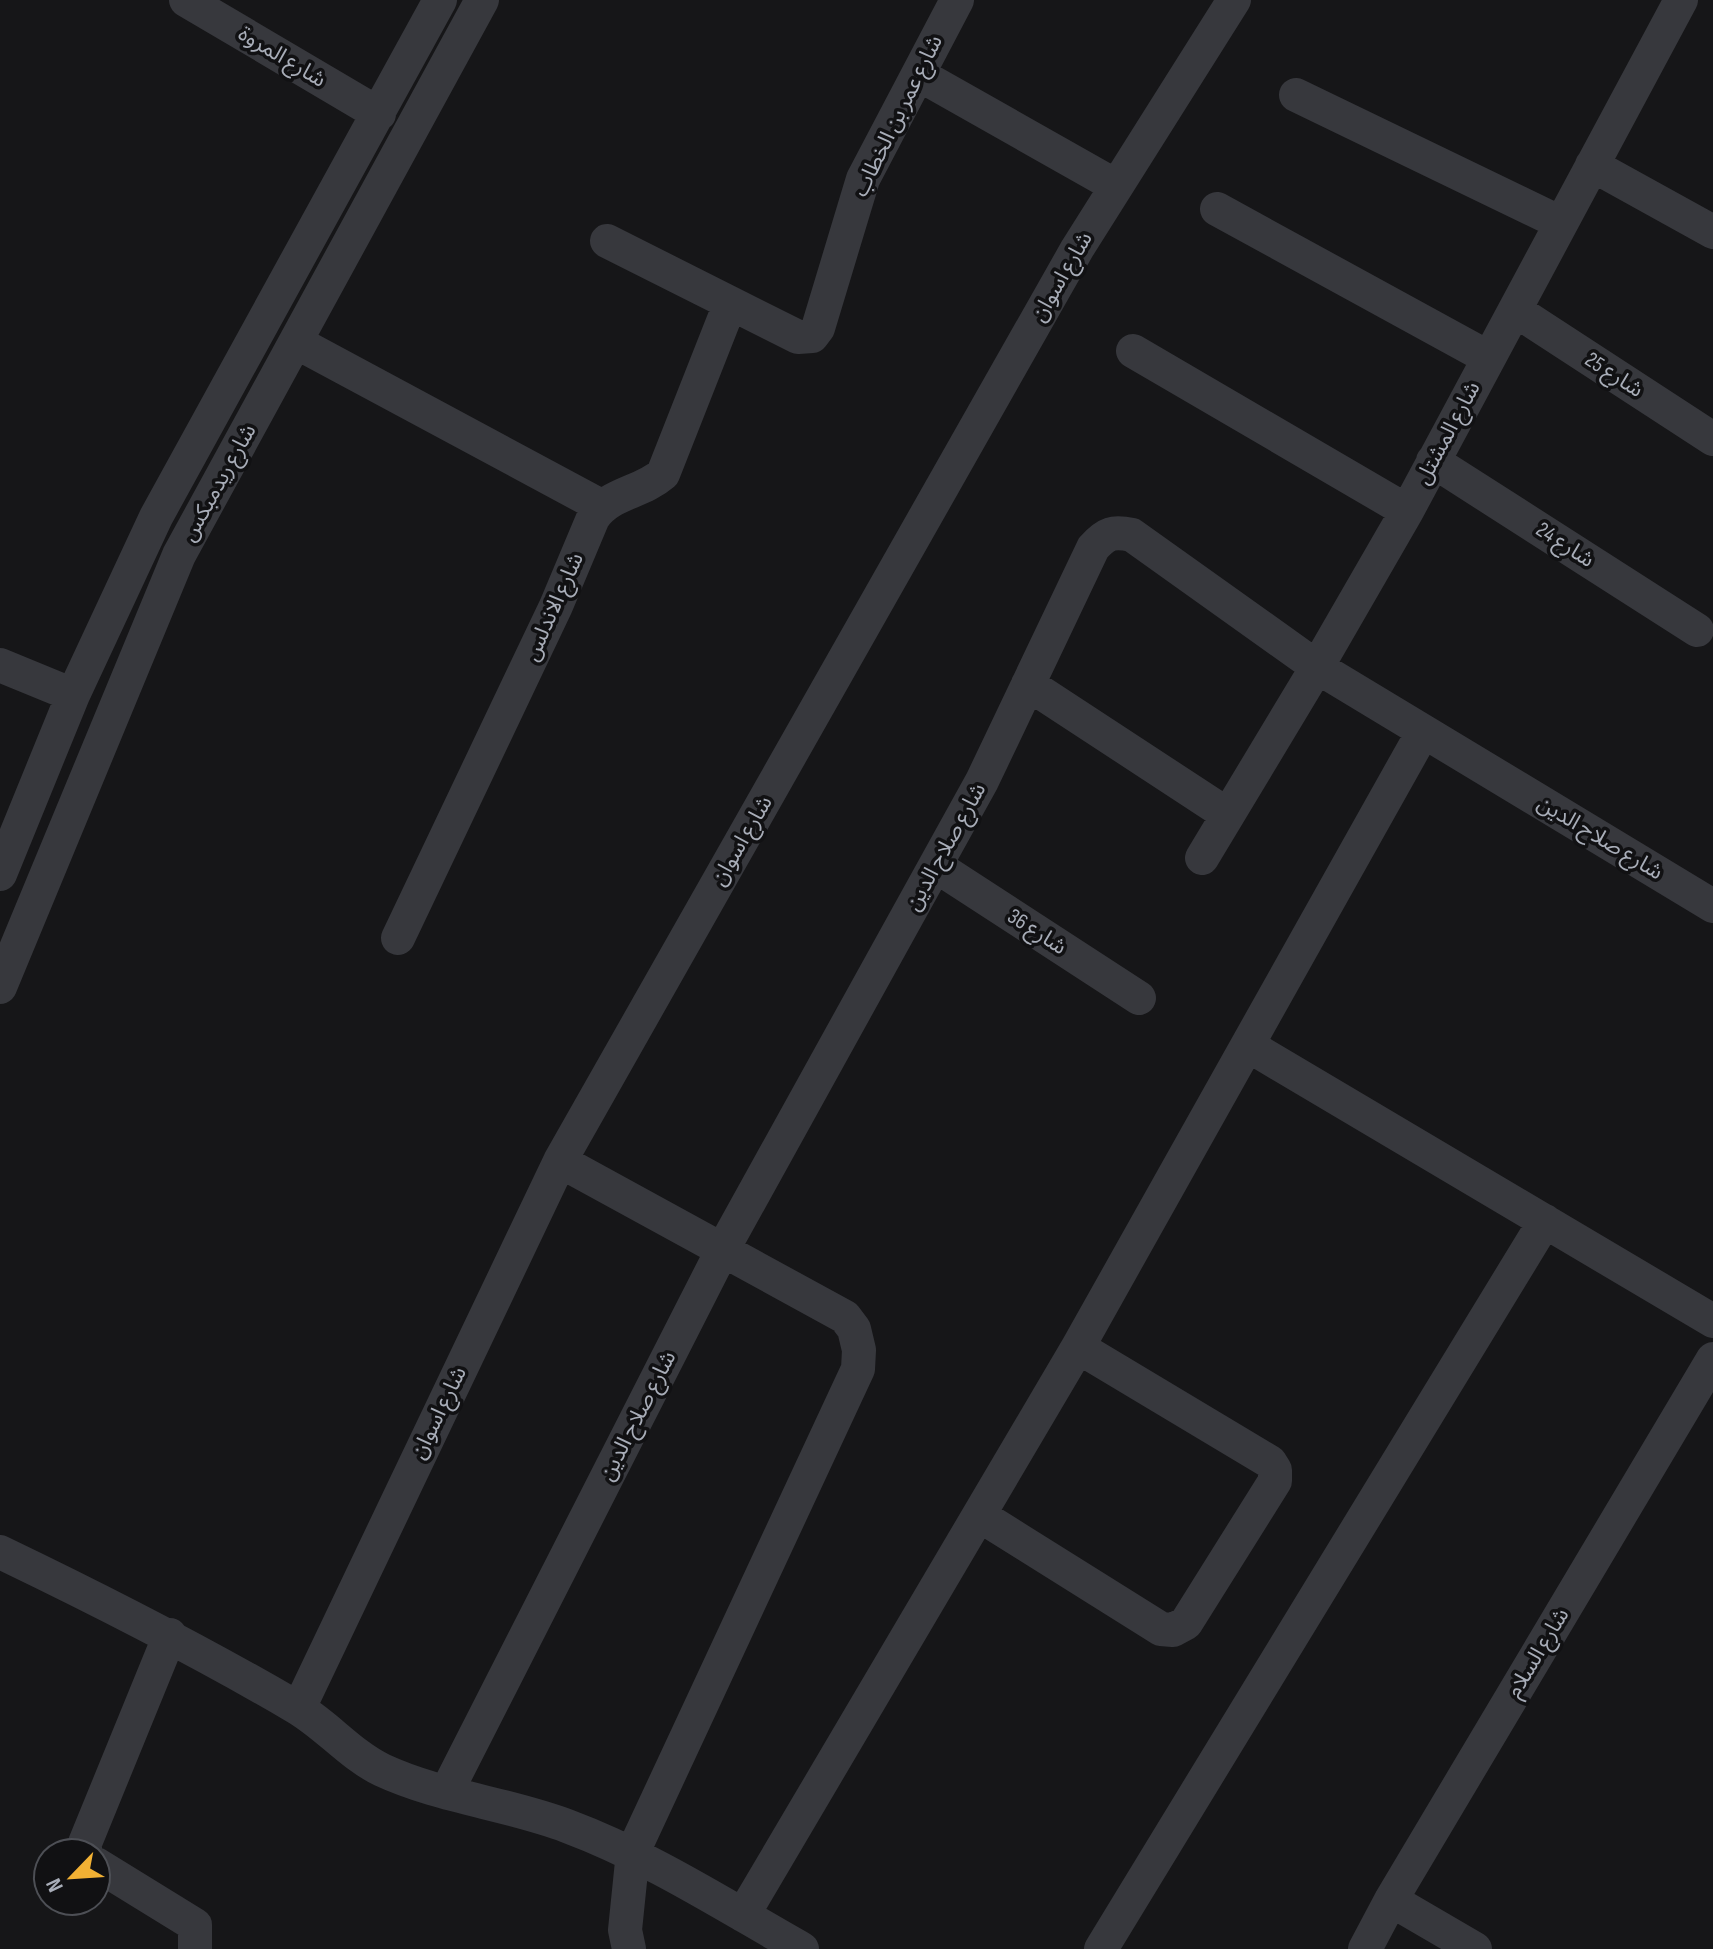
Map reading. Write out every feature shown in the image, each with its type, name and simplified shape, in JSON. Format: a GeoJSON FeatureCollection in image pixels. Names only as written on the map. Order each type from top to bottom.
{"type":"FeatureCollection","features":[{"type":"Feature","properties":{"kind":"street","name":"شارع المروة"},"geometry":{"type":"LineString","coordinates":[[186,0],[379,114]]}},
{"type":"Feature","properties":{"kind":"street","name":"شارع ريدمبكس"},"geometry":{"type":"LineString","coordinates":[[0,874],[73,695],[156,517],[440,0]]}},
{"type":"Feature","properties":{"kind":"street","name":"شارع ريدمبكس"},"geometry":{"type":"LineString","coordinates":[[0,987],[179,555],[482,0]]}},
{"type":"Feature","properties":{"kind":"street","name":"شارع عمر بن الخطاب"},"geometry":{"type":"LineString","coordinates":[[607,241],[798,337],[808,338],[816,332],[863,179],[957,0]]}},
{"type":"Feature","properties":{"kind":"street","name":"شارع اسوان"},"geometry":{"type":"LineString","coordinates":[[299,1708],[560,1161],[1077,249],[1234,0]]}},
{"type":"Feature","properties":{"kind":"street","name":"شارع المشتل"},"geometry":{"type":"LineString","coordinates":[[1202,858],[1407,511],[1681,0]]}},
{"type":"Feature","properties":{"kind":"street"},"geometry":{"type":"LineString","coordinates":[[918,74],[1116,186]]}},
{"type":"Feature","properties":{"kind":"street"},"geometry":{"type":"LineString","coordinates":[[1296,95],[1561,223]]}},
{"type":"Feature","properties":{"kind":"street"},"geometry":{"type":"LineString","coordinates":[[1592,165],[1713,232]]}},
{"type":"Feature","properties":{"kind":"street"},"geometry":{"type":"LineString","coordinates":[[1217,209],[1489,358]]}},
{"type":"Feature","properties":{"kind":"street"},"geometry":{"type":"LineString","coordinates":[[296,342],[601,506],[650,485],[663,474],[730,304]]}},
{"type":"Feature","properties":{"kind":"street","name":"شارع 25"},"geometry":{"type":"LineString","coordinates":[[1515,310],[1713,439]]}},
{"type":"Feature","properties":{"kind":"street"},"geometry":{"type":"LineString","coordinates":[[1133,351],[1407,511]]}},
{"type":"Feature","properties":{"kind":"street","name":"شارع 24"},"geometry":{"type":"LineString","coordinates":[[1433,461],[1697,630]]}},
{"type":"Feature","properties":{"kind":"street","name":"شارع الاندلس"},"geometry":{"type":"LineString","coordinates":[[398,938],[601,506]]}},
{"type":"Feature","properties":{"kind":"street","name":"شارع صلاح الدين"},"geometry":{"type":"LineString","coordinates":[[447,1791],[723,1249],[982,781],[1093,548],[1104,535],[1115,532],[1132,535],[1317,667],[1713,906]]}},
{"type":"Feature","properties":{"kind":"street"},"geometry":{"type":"LineString","coordinates":[[0,665],[73,695]]}},
{"type":"Feature","properties":{"kind":"street"},"geometry":{"type":"LineString","coordinates":[[1028,684],[1228,815]]}},
{"type":"Feature","properties":{"kind":"street"},"geometry":{"type":"LineString","coordinates":[[743,1915],[1078,1347],[1423,732]]}},
{"type":"Feature","properties":{"kind":"street","name":"شارع 36"},"geometry":{"type":"LineString","coordinates":[[936,866],[1139,998]]}},
{"type":"Feature","properties":{"kind":"street"},"geometry":{"type":"LineString","coordinates":[[1249,1046],[1713,1321]]}},
{"type":"Feature","properties":{"kind":"street"},"geometry":{"type":"LineString","coordinates":[[560,1161],[845,1317],[854,1329],[859,1350],[858,1369],[633,1852],[625,1930],[629,1949]]}},
{"type":"Feature","properties":{"kind":"street"},"geometry":{"type":"LineString","coordinates":[[1101,1949],[1545,1221]]}},
{"type":"Feature","properties":{"kind":"street"},"geometry":{"type":"LineString","coordinates":[[979,1515],[1161,1629],[1173,1630],[1186,1623],[1275,1481],[1275,1470],[1270,1462],[1078,1347]]}},
{"type":"Feature","properties":{"kind":"street","name":"شارع السلام"},"geometry":{"type":"LineString","coordinates":[[1365,1949],[1391,1900],[1713,1359]]}},
{"type":"Feature","properties":{"kind":"street"},"geometry":{"type":"LineString","coordinates":[[0,1552],[170,1635],[299,1708],[379,1769],[418,1785],[564,1825],[633,1852],[802,1949]]}},
{"type":"Feature","properties":{"kind":"street"},"geometry":{"type":"LineString","coordinates":[[87,1837],[170,1635]]}},
{"type":"Feature","properties":{"kind":"street"},"geometry":{"type":"LineString","coordinates":[[112,1874],[195,1925],[195,1949]]}},
{"type":"Feature","properties":{"kind":"street"},"geometry":{"type":"LineString","coordinates":[[1391,1900],[1475,1949]]}}]}
